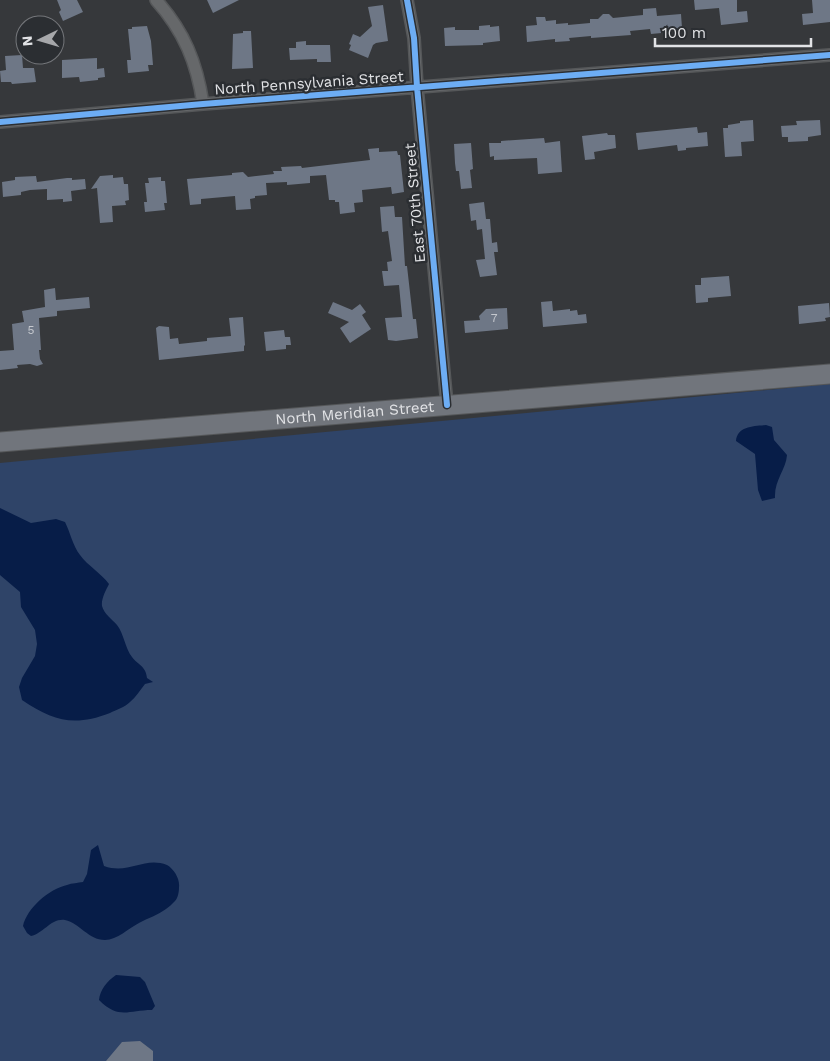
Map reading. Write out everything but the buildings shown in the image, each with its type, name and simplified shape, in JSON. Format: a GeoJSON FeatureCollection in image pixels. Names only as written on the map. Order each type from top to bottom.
{"type":"FeatureCollection","features":[{"type":"Feature","properties":{"kind":"main road","name":"North Meridian Street"},"geometry":{"type":"LineString","coordinates":[[0,442],[830,374]]}},
{"type":"Feature","properties":{"kind":"street"},"geometry":{"type":"LineString","coordinates":[[156,0],[178,28],[194,60],[203,104]]}},
{"type":"Feature","properties":{"kind":"street","name":"East 70th Street"},"geometry":{"type":"LineString","coordinates":[[406,0],[414,38],[447,405]]}},
{"type":"Feature","properties":{"kind":"street","name":"North Pennsylvania Street"},"geometry":{"type":"LineString","coordinates":[[0,122],[203,104],[830,55]]}},
{"type":"Feature","properties":{"kind":"shaded area"},"geometry":{"type":"Polygon","coordinates":[[[830,384],[830,1061],[0,1061],[0,463],[830,384]]]}},
{"type":"Feature","properties":{"kind":"shaded area"},"geometry":{"type":"Polygon","coordinates":[[[766,425],[772,427],[774,440],[787,455],[785,466],[776,486],[775,498],[762,501],[758,490],[755,454],[736,441],[739,432],[747,428],[766,425]]]}},
{"type":"Feature","properties":{"kind":"shaded area"},"geometry":{"type":"Polygon","coordinates":[[[0,508],[31,523],[56,519],[65,522],[80,555],[109,584],[102,600],[103,609],[117,625],[132,657],[143,668],[147,678],[153,682],[145,684],[126,705],[110,713],[75,721],[54,717],[22,700],[19,687],[35,656],[37,644],[35,630],[21,607],[20,592],[0,575],[0,508]]]}},
{"type":"Feature","properties":{"kind":"shaded area"},"geometry":{"type":"Polygon","coordinates":[[[98,845],[104,866],[121,868],[159,863],[170,867],[179,881],[179,891],[176,900],[163,911],[118,936],[105,940],[94,937],[75,924],[65,920],[55,921],[35,935],[31,936],[27,933],[23,926],[25,919],[40,900],[60,887],[83,882],[87,874],[91,850],[98,845]]]}},
{"type":"Feature","properties":{"kind":"shaded area"},"geometry":{"type":"Polygon","coordinates":[[[116,975],[140,977],[145,982],[155,1006],[152,1010],[118,1012],[112,1010],[99,1000],[104,986],[116,975]]]}},
{"type":"Feature","properties":{"kind":"cycle path"},"geometry":{"type":"LineString","coordinates":[[407,0],[414,38],[447,405]]}},
{"type":"Feature","properties":{"kind":"cycle path"},"geometry":{"type":"LineString","coordinates":[[0,122],[203,104],[830,55]]}}]}
